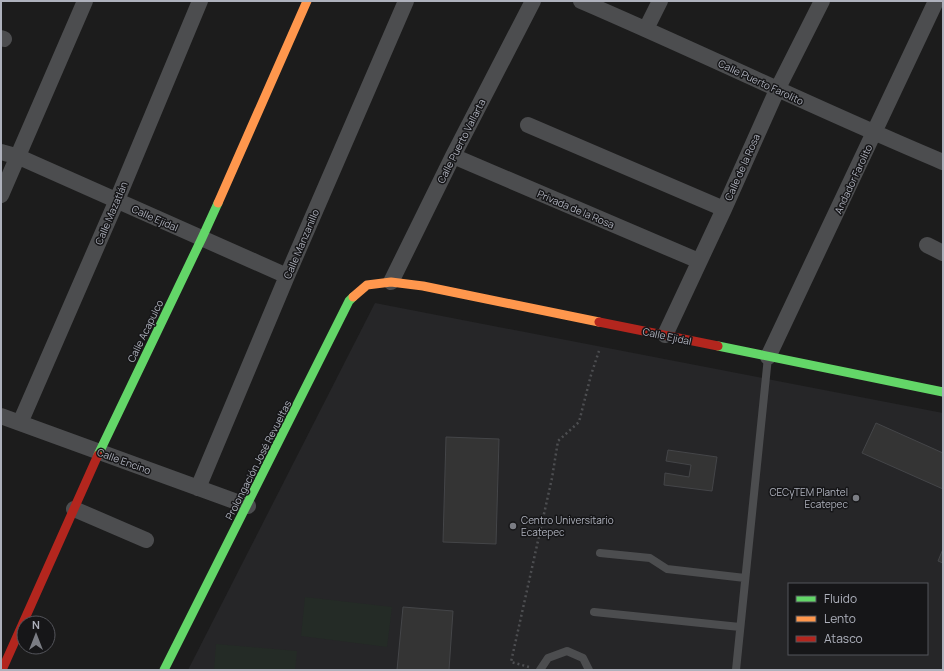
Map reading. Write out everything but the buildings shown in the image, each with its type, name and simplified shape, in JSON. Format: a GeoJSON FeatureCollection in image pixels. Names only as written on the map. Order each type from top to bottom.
{"type":"FeatureCollection","features":[{"type":"Feature","properties":{"kind":"street"},"geometry":{"type":"LineString","coordinates":[[1,195],[85,1]]}},
{"type":"Feature","properties":{"kind":"street","name":"Calle Mazatlán"},"geometry":{"type":"LineString","coordinates":[[20,423],[117,200],[200,1]]}},
{"type":"Feature","properties":{"kind":"street","name":"Calle Acapulco"},"geometry":{"type":"LineString","coordinates":[[2,670],[99,452],[202,238],[307,1]]}},
{"type":"Feature","properties":{"kind":"street","name":"Calle Manzanillo"},"geometry":{"type":"LineString","coordinates":[[198,488],[287,276],[406,1]]}},
{"type":"Feature","properties":{"kind":"street","name":"Calle Puerto Vallarta"},"geometry":{"type":"LineString","coordinates":[[391,282],[453,156],[533,1]]}},
{"type":"Feature","properties":{"kind":"street","name":"Calle Puerto Farolito"},"geometry":{"type":"LineString","coordinates":[[581,1],[646,29],[777,90],[943,162]]}},
{"type":"Feature","properties":{"kind":"street"},"geometry":{"type":"LineString","coordinates":[[646,29],[660,1]]}},
{"type":"Feature","properties":{"kind":"street","name":"Calle de la Rosa"},"geometry":{"type":"LineString","coordinates":[[665,335],[700,262],[777,90],[822,1]]}},
{"type":"Feature","properties":{"kind":"street","name":"Andador Farolito"},"geometry":{"type":"LineString","coordinates":[[768,357],[936,1]]}},
{"type":"Feature","properties":{"kind":"street"},"geometry":{"type":"LineString","coordinates":[[528,125],[724,209]]}},
{"type":"Feature","properties":{"kind":"street","name":"Calle Ejidal"},"geometry":{"type":"LineString","coordinates":[[1,152],[18,157],[287,276]]}},
{"type":"Feature","properties":{"kind":"street","name":"Privada de la Rosa"},"geometry":{"type":"LineString","coordinates":[[453,156],[700,262]]}},
{"type":"Feature","properties":{"kind":"street"},"geometry":{"type":"LineString","coordinates":[[927,245],[943,253]]}},
{"type":"Feature","properties":{"kind":"street","name":"Calle Ejidal"},"geometry":{"type":"LineString","coordinates":[[391,282],[423,286],[943,392]]}},
{"type":"Feature","properties":{"kind":"street","name":"Prolongación José Revueltas"},"geometry":{"type":"LineString","coordinates":[[164,670],[248,506],[349,301],[367,286],[391,282]]}},
{"type":"Feature","properties":{"kind":"street","name":"Calle Encino"},"geometry":{"type":"LineString","coordinates":[[1,416],[248,506]]}},
{"type":"Feature","properties":{"kind":"street"},"geometry":{"type":"LineString","coordinates":[[74,509],[146,540]]}},
{"type":"Feature","properties":{"kind":"lane"},"geometry":{"type":"LineString","coordinates":[[736,670],[768,357]]}},
{"type":"Feature","properties":{"kind":"lane"},"geometry":{"type":"LineString","coordinates":[[600,553],[650,558],[668,569],[745,578]]}},
{"type":"Feature","properties":{"kind":"lane"},"geometry":{"type":"LineString","coordinates":[[594,612],[740,627]]}},
{"type":"Feature","properties":{"kind":"lane"},"geometry":{"type":"LineString","coordinates":[[540,670],[548,658],[567,651],[583,658],[589,670]]}},
{"type":"Feature","properties":{"kind":"path"},"geometry":{"type":"LineString","coordinates":[[540,670],[511,662],[552,478],[558,441],[579,422],[599,351]]}},
{"type":"Feature","properties":{"kind":"shaded area","name":"Centro Universitario Ecatepec"},"geometry":{"type":"Polygon","coordinates":[[[375,303],[943,413],[943,670],[188,670],[375,303]]]}},
{"type":"Feature","properties":{"kind":"shaded area"},"geometry":{"type":"Polygon","coordinates":[[[305,597],[392,607],[387,647],[301,636],[305,597]]]}},
{"type":"Feature","properties":{"kind":"shaded area"},"geometry":{"type":"Polygon","coordinates":[[[216,644],[297,651],[295,670],[214,670],[216,644]]]}},
{"type":"Feature","properties":{"kind":"traffic: fast"},"geometry":{"type":"LineString","coordinates":[[98,455],[218,203]]}},
{"type":"Feature","properties":{"kind":"traffic: fast"},"geometry":{"type":"LineString","coordinates":[[164,670],[349,301],[353,297]]}},
{"type":"Feature","properties":{"kind":"traffic: fast"},"geometry":{"type":"LineString","coordinates":[[718,346],[943,392]]}},
{"type":"Feature","properties":{"kind":"traffic: slow"},"geometry":{"type":"LineString","coordinates":[[218,203],[307,1]]}},
{"type":"Feature","properties":{"kind":"traffic: slow"},"geometry":{"type":"LineString","coordinates":[[353,297],[367,285],[391,282],[423,286],[599,322]]}},
{"type":"Feature","properties":{"kind":"traffic: jam"},"geometry":{"type":"LineString","coordinates":[[599,322],[718,346]]}},
{"type":"Feature","properties":{"kind":"traffic: jam"},"geometry":{"type":"LineString","coordinates":[[2,670],[98,455]]}},
{"type":"Feature","properties":{"kind":"place","name":"CECyTEM Plantel Ecatepec"},"geometry":{"type":"Point","coordinates":[856,498]}},
{"type":"Feature","properties":{"kind":"place","name":"Centro Universitario Ecatepec"},"geometry":{"type":"Point","coordinates":[513,526]}}]}
